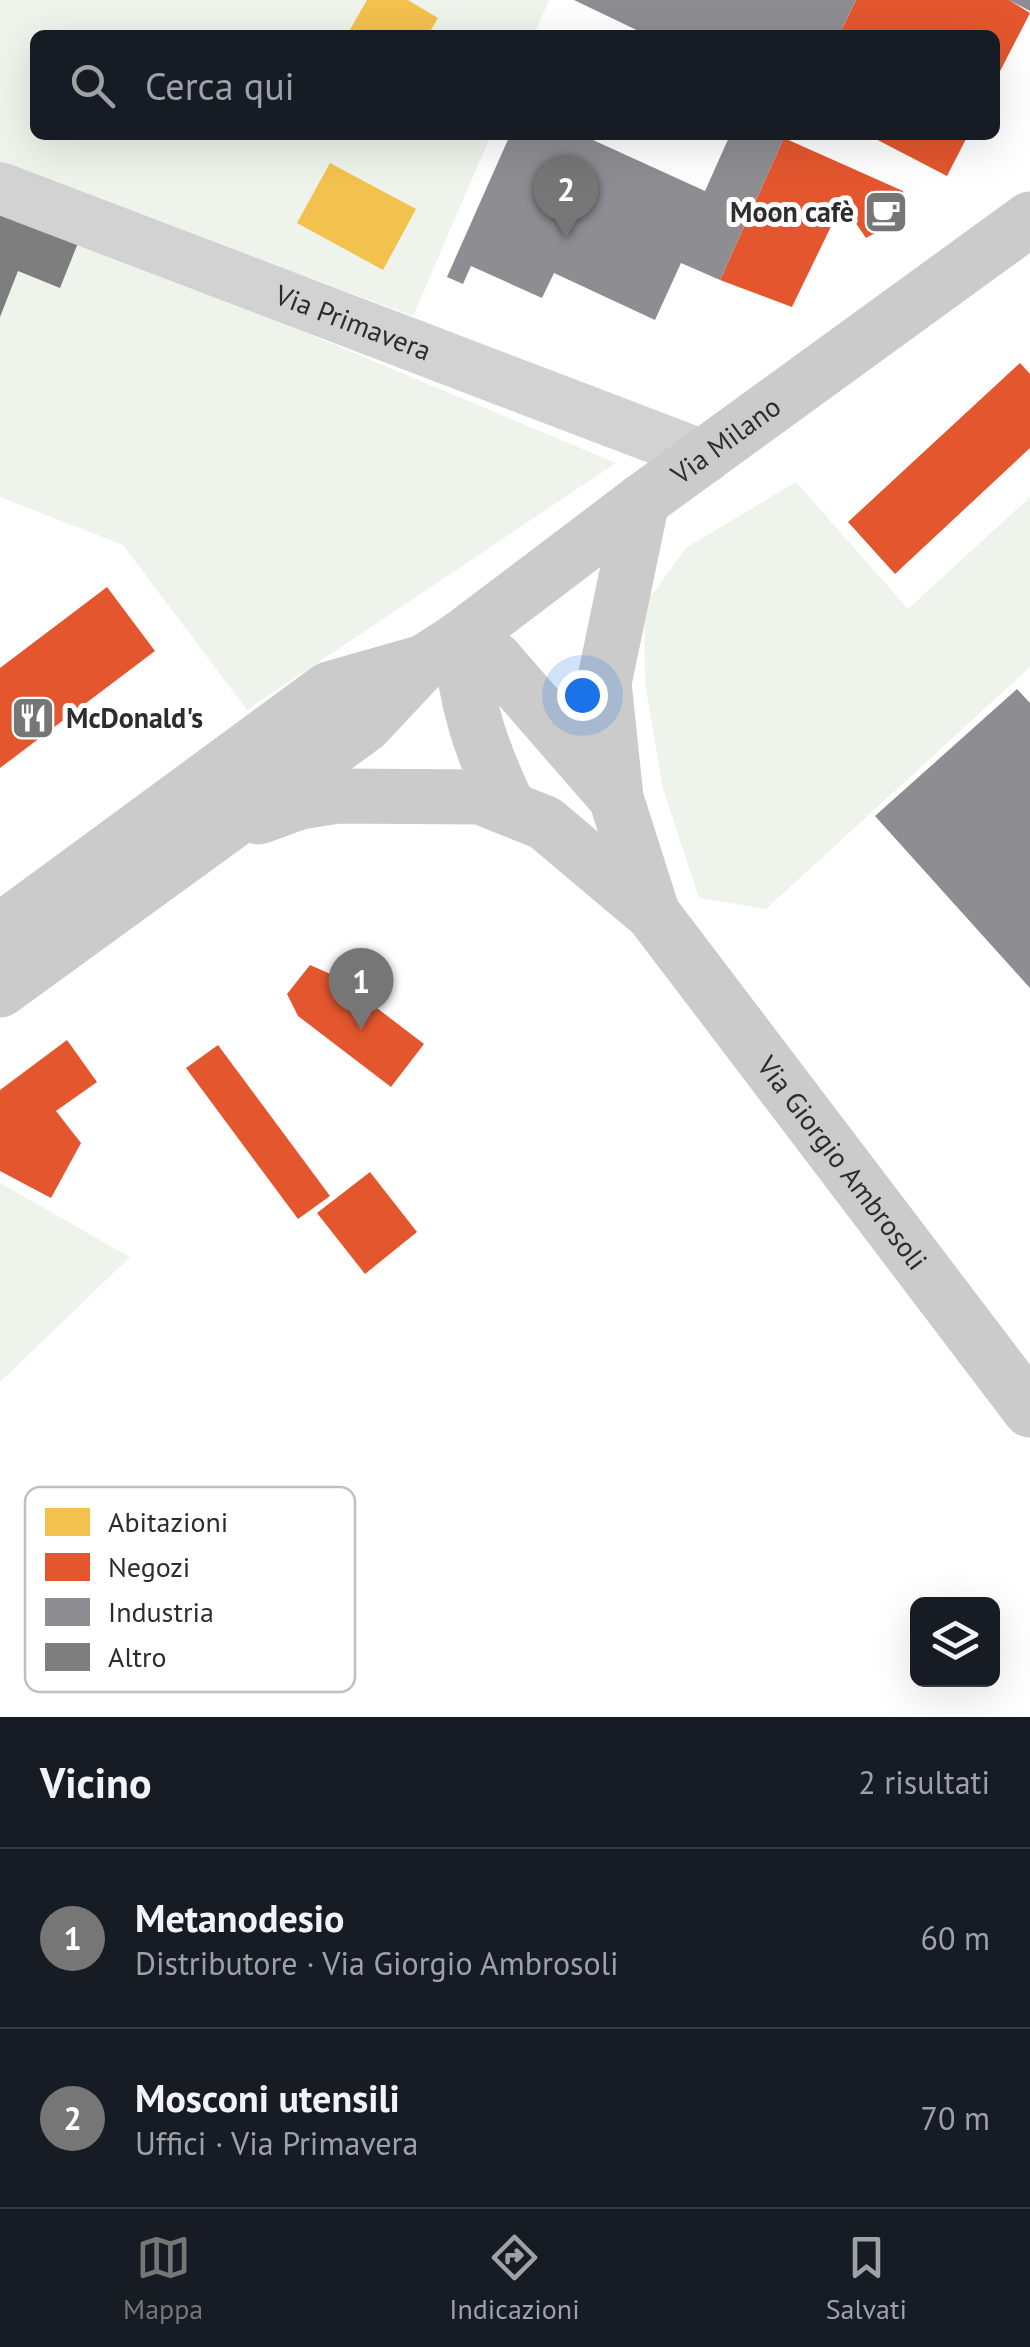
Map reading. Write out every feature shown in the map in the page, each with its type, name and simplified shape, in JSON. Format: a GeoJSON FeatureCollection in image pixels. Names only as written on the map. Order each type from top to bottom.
{"type":"FeatureCollection","features":[{"type":"Feature","properties":{"kind":"main road","name":"Via Milano"},"geometry":{"type":"LineString","coordinates":[[0,990],[365,725],[442,650],[1030,219]]}},
{"type":"Feature","properties":{"kind":"main road","name":"Via Giorgio Ambrosoli"},"geometry":{"type":"LineString","coordinates":[[642,501],[604,683],[616,798],[653,914]]}},
{"type":"Feature","properties":{"kind":"main road","name":"Via Milano"},"geometry":{"type":"LineString","coordinates":[[0,931],[329,689],[442,650]]}},
{"type":"Feature","properties":{"kind":"main road","name":"Via Giorgio Ambrosoli"},"geometry":{"type":"LineString","coordinates":[[442,650],[495,659],[616,798]]}},
{"type":"Feature","properties":{"kind":"main road"},"geometry":{"type":"LineString","coordinates":[[442,650],[464,682],[487,764],[509,808]]}},
{"type":"Feature","properties":{"kind":"main road","name":"Via Giorgio Ambrosoli"},"geometry":{"type":"LineString","coordinates":[[218,831],[300,802],[337,796],[480,796],[544,823],[653,914],[1030,1410]]}},
{"type":"Feature","properties":{"kind":"street","name":"Via Primavera"},"geometry":{"type":"LineString","coordinates":[[0,188],[706,457]]}},
{"type":"Feature","properties":{"kind":"shaded area"},"geometry":{"type":"Polygon","coordinates":[[[0,0],[549,0],[536,30],[30,30],[30,140],[489,140],[413,316],[0,165],[0,0]]]}},
{"type":"Feature","properties":{"kind":"shaded area"},"geometry":{"type":"Polygon","coordinates":[[[0,206],[616,463],[247,710],[123,545],[0,497],[0,206]]]}},
{"type":"Feature","properties":{"kind":"shaded area"},"geometry":{"type":"Polygon","coordinates":[[[796,482],[908,609],[1030,497],[1030,667],[766,909],[699,898],[663,789],[645,684],[644,606],[686,548],[796,482]]]}},
{"type":"Feature","properties":{"kind":"shaded area"},"geometry":{"type":"Polygon","coordinates":[[[0,1183],[130,1257],[0,1382],[0,1183]]]}},
{"type":"Feature","properties":{"kind":"building: Abitazioni"},"geometry":{"type":"Polygon","coordinates":[[[367,0],[408,0],[438,18],[431,30],[350,30],[367,0]]]}},
{"type":"Feature","properties":{"kind":"building: Abitazioni"},"geometry":{"type":"Polygon","coordinates":[[[330,163],[416,209],[383,270],[297,223],[330,163]]]}},
{"type":"Feature","properties":{"kind":"building: Negozi"},"geometry":{"type":"Polygon","coordinates":[[[856,0],[1009,0],[1030,13],[1000,71],[1000,30],[841,30],[856,0]]]}},
{"type":"Feature","properties":{"kind":"building: Negozi"},"geometry":{"type":"Polygon","coordinates":[[[783,140],[903,191],[904,217],[866,238],[855,222],[838,212],[792,307],[720,280],[783,140]]]}},
{"type":"Feature","properties":{"kind":"building: Negozi"},"geometry":{"type":"Polygon","coordinates":[[[878,140],[965,140],[947,176],[878,140]]]}},
{"type":"Feature","properties":{"kind":"building: Negozi"},"geometry":{"type":"Polygon","coordinates":[[[1020,363],[1030,374],[1030,448],[895,574],[848,522],[1020,363]]]}},
{"type":"Feature","properties":{"kind":"building: Negozi","name":"McDonald's"},"geometry":{"type":"Polygon","coordinates":[[[107,587],[155,651],[0,768],[0,668],[107,587]]]}},
{"type":"Feature","properties":{"kind":"building: Negozi"},"geometry":{"type":"Polygon","coordinates":[[[310,965],[335,976],[424,1044],[391,1087],[298,1016],[287,994],[310,965]]]}},
{"type":"Feature","properties":{"kind":"building: Negozi"},"geometry":{"type":"Polygon","coordinates":[[[67,1040],[97,1082],[56,1111],[81,1143],[51,1198],[0,1171],[0,1090],[67,1040]]]}},
{"type":"Feature","properties":{"kind":"building: Negozi"},"geometry":{"type":"Polygon","coordinates":[[[218,1045],[330,1196],[298,1219],[186,1068],[218,1045]]]}},
{"type":"Feature","properties":{"kind":"building: Negozi"},"geometry":{"type":"Polygon","coordinates":[[[370,1172],[417,1232],[365,1274],[317,1213],[370,1172]]]}},
{"type":"Feature","properties":{"kind":"building: Industria"},"geometry":{"type":"Polygon","coordinates":[[[574,0],[856,0],[841,30],[637,30],[574,0]]]}},
{"type":"Feature","properties":{"kind":"building: Industria"},"geometry":{"type":"Polygon","coordinates":[[[1009,0],[1030,0],[1030,11],[1009,0]]]}},
{"type":"Feature","properties":{"kind":"building: Industria"},"geometry":{"type":"Polygon","coordinates":[[[508,140],[593,140],[705,191],[728,140],[783,140],[720,280],[681,263],[655,320],[554,273],[542,298],[471,266],[463,284],[447,277],[508,140]]]}},
{"type":"Feature","properties":{"kind":"building: Industria"},"geometry":{"type":"Polygon","coordinates":[[[1017,689],[1030,703],[1030,988],[875,816],[1017,689]]]}},
{"type":"Feature","properties":{"kind":"building: Altro"},"geometry":{"type":"Polygon","coordinates":[[[0,206],[80,238],[60,288],[18,271],[0,317],[0,206]]]}},
{"type":"Feature","properties":{"kind":"place","name":"Moon cafè"},"geometry":{"type":"Point","coordinates":[886,212]}},
{"type":"Feature","properties":{"kind":"place","name":"Mosconi utensili"},"geometry":{"type":"Point","coordinates":[566,238]}},
{"type":"Feature","properties":{"kind":"place","name":"McDonald's"},"geometry":{"type":"Point","coordinates":[33,718]}},
{"type":"Feature","properties":{"kind":"place","name":"Metanodesio"},"geometry":{"type":"Point","coordinates":[361,1030]}}]}
